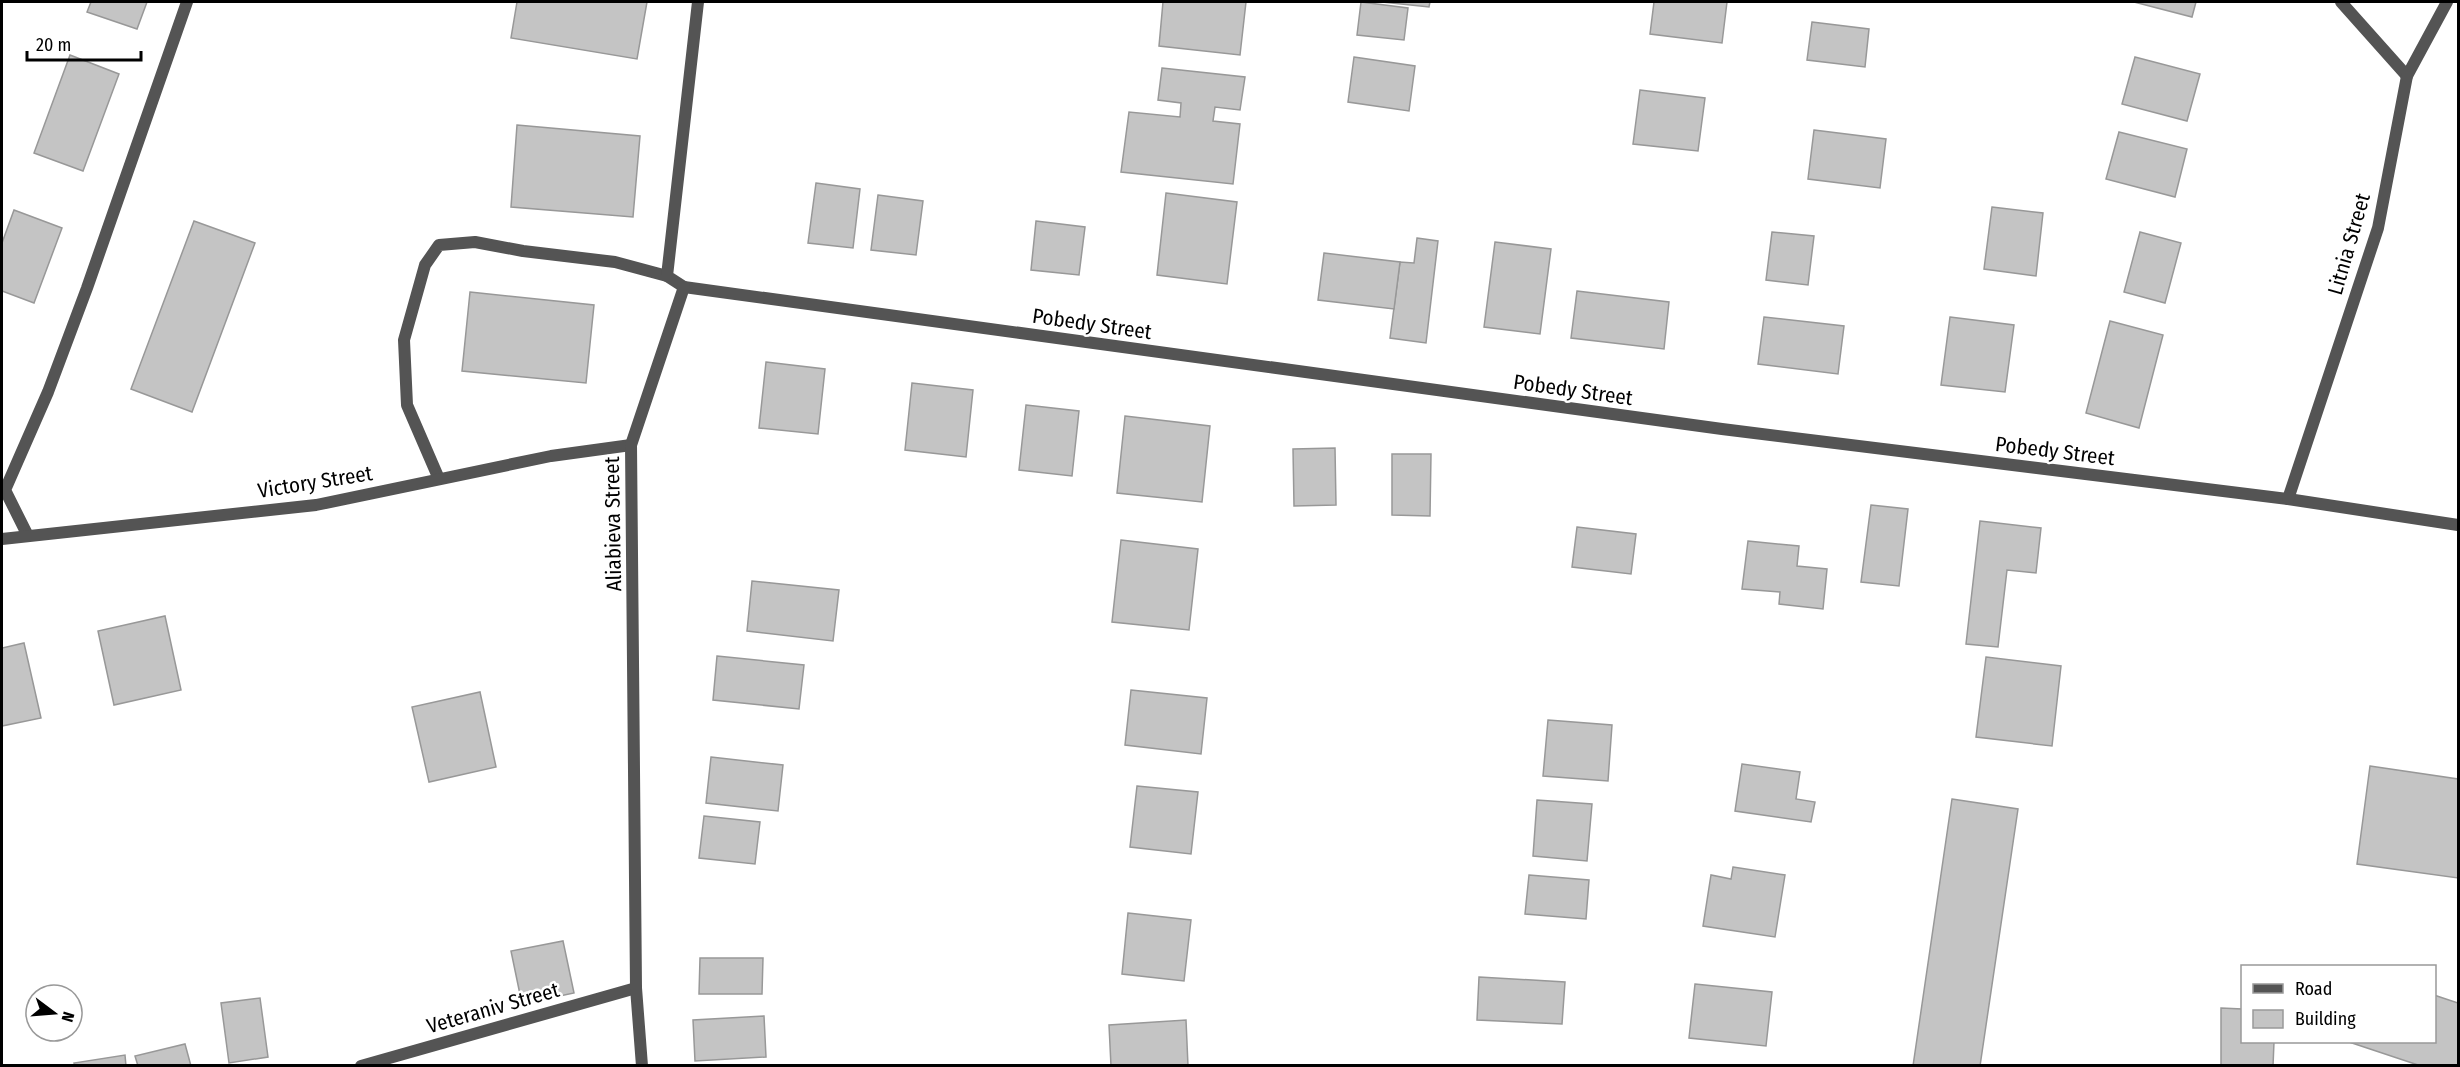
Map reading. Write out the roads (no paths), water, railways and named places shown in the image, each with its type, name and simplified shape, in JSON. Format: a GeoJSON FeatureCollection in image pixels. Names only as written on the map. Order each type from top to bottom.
{"type":"FeatureCollection","features":[{"type":"Feature","properties":{"kind":"street"},"geometry":{"type":"LineString","coordinates":[[28,536],[5,490],[48,392],[87,288],[187,2]]}},
{"type":"Feature","properties":{"kind":"street"},"geometry":{"type":"LineString","coordinates":[[667,276],[698,2]]}},
{"type":"Feature","properties":{"kind":"street"},"geometry":{"type":"LineString","coordinates":[[2341,2],[2407,76]]}},
{"type":"Feature","properties":{"kind":"street","name":"Litnia Street"},"geometry":{"type":"LineString","coordinates":[[2288,499],[2378,228],[2407,76],[2447,2]]}},
{"type":"Feature","properties":{"kind":"street"},"geometry":{"type":"LineString","coordinates":[[439,479],[407,405],[404,340],[424,265],[439,245],[475,242],[523,251],[615,262],[667,276],[684,287]]}},
{"type":"Feature","properties":{"kind":"street","name":"Pobedy Street"},"geometry":{"type":"LineString","coordinates":[[684,287],[1699,426],[2288,499],[2458,525]]}},
{"type":"Feature","properties":{"kind":"street","name":"Aliabieva Street"},"geometry":{"type":"LineString","coordinates":[[642,1065],[636,988],[631,445],[684,287]]}},
{"type":"Feature","properties":{"kind":"street","name":"Victory Street"},"geometry":{"type":"LineString","coordinates":[[2,539],[316,505],[551,456],[631,445]]}},
{"type":"Feature","properties":{"kind":"street","name":"Veteraniv Street"},"geometry":{"type":"LineString","coordinates":[[361,1065],[636,988]]}}]}
